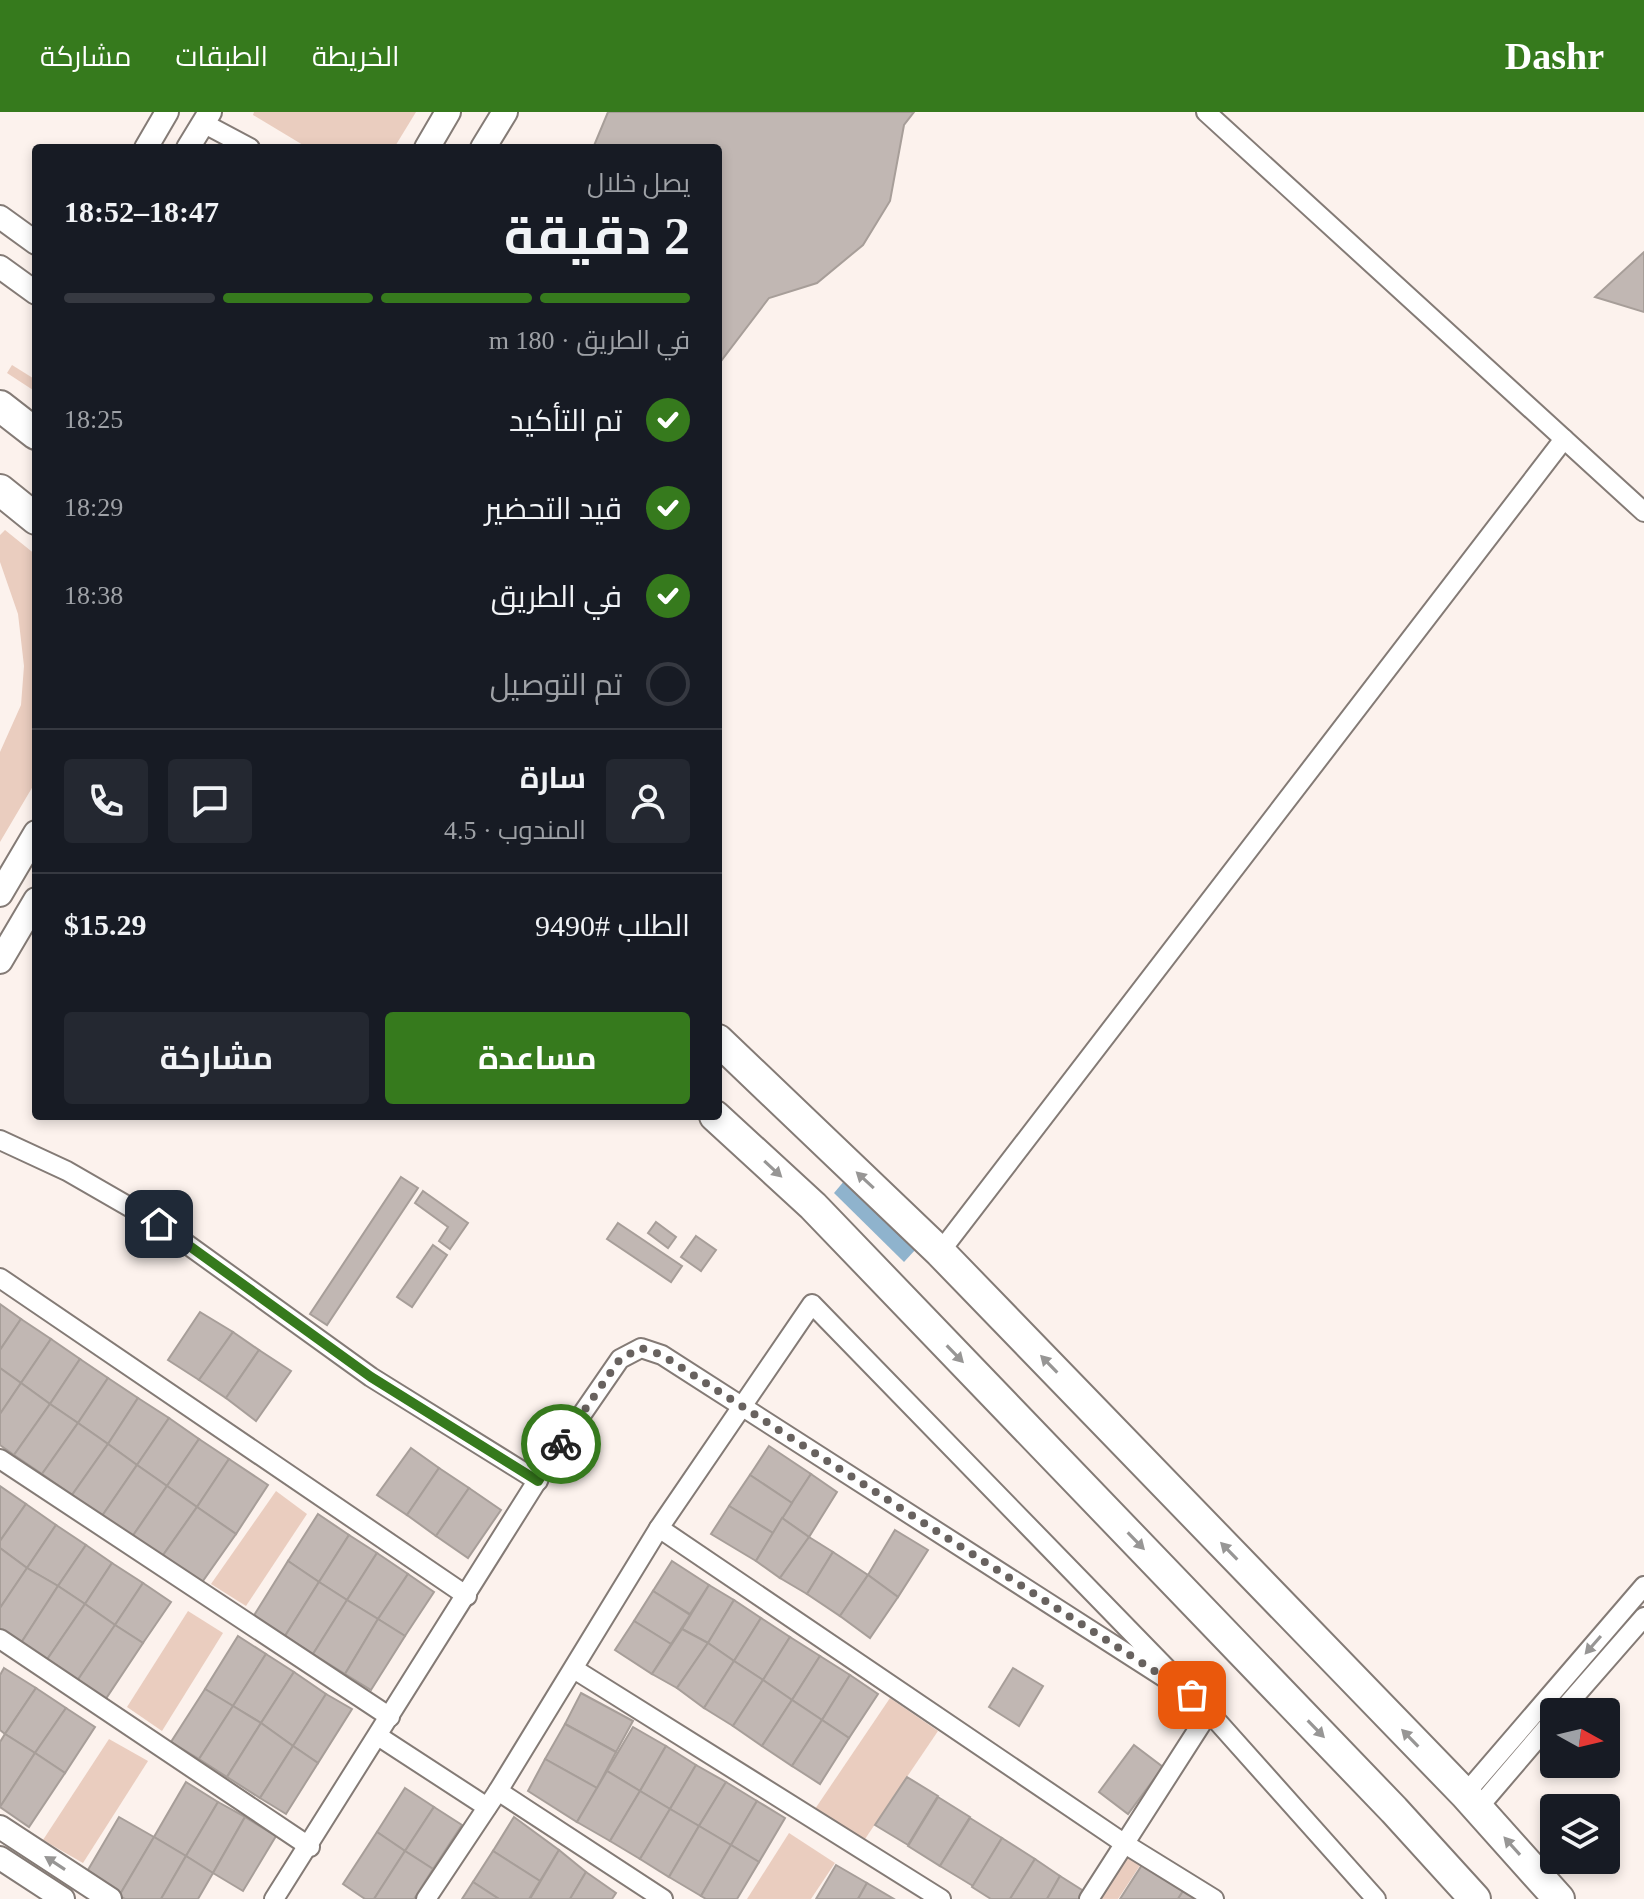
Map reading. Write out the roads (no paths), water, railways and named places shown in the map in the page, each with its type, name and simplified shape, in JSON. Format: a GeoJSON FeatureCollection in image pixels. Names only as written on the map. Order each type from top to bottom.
{"type":"FeatureCollection","features":[{"type":"Feature","properties":{"kind":"highway"},"geometry":{"type":"LineString","coordinates":[[0,406],[32,431]]}},
{"type":"Feature","properties":{"kind":"highway"},"geometry":{"type":"LineString","coordinates":[[0,490],[32,516]]}},
{"type":"Feature","properties":{"kind":"highway"},"geometry":{"type":"LineString","coordinates":[[722,1044],[940,1252],[1471,1801],[1559,1899]]}},
{"type":"Feature","properties":{"kind":"highway"},"geometry":{"type":"LineString","coordinates":[[719,1120],[813,1206],[1394,1810],[1475,1899]]}},
{"type":"Feature","properties":{"kind":"main road"},"geometry":{"type":"LineString","coordinates":[[429,144],[448,112]]}},
{"type":"Feature","properties":{"kind":"main road"},"geometry":{"type":"LineString","coordinates":[[485,144],[505,112]]}},
{"type":"Feature","properties":{"kind":"main road"},"geometry":{"type":"LineString","coordinates":[[0,894],[32,840]]}},
{"type":"Feature","properties":{"kind":"main road"},"geometry":{"type":"LineString","coordinates":[[0,961],[32,907]]}},
{"type":"Feature","properties":{"kind":"street"},"geometry":{"type":"LineString","coordinates":[[148,144],[167,112]]}},
{"type":"Feature","properties":{"kind":"street"},"geometry":{"type":"LineString","coordinates":[[1206,112],[1644,512]]}},
{"type":"Feature","properties":{"kind":"street"},"geometry":{"type":"LineString","coordinates":[[190,144],[206,118],[244,144]]}},
{"type":"Feature","properties":{"kind":"street"},"geometry":{"type":"LineString","coordinates":[[0,217],[32,240]]}},
{"type":"Feature","properties":{"kind":"street"},"geometry":{"type":"LineString","coordinates":[[0,267],[32,290]]}},
{"type":"Feature","properties":{"kind":"street"},"geometry":{"type":"LineString","coordinates":[[940,1252],[1564,439]]}},
{"type":"Feature","properties":{"kind":"street"},"geometry":{"type":"LineString","coordinates":[[0,1140],[67,1171],[159,1224],[371,1377],[538,1481]]}},
{"type":"Feature","properties":{"kind":"street"},"geometry":{"type":"LineString","coordinates":[[0,1278],[467,1596]]}},
{"type":"Feature","properties":{"kind":"street"},"geometry":{"type":"LineString","coordinates":[[426,1899],[574,1669],[659,1528],[812,1304],[1209,1712],[1376,1899]]}},
{"type":"Feature","properties":{"kind":"street"},"geometry":{"type":"LineString","coordinates":[[274,1899],[310,1847],[538,1481],[620,1359],[641,1348],[662,1355],[1192,1695]]}},
{"type":"Feature","properties":{"kind":"street"},"geometry":{"type":"LineString","coordinates":[[0,1459],[390,1717]]}},
{"type":"Feature","properties":{"kind":"street"},"geometry":{"type":"LineString","coordinates":[[659,1528],[1125,1844],[1214,1899]]}},
{"type":"Feature","properties":{"kind":"street"},"geometry":{"type":"LineString","coordinates":[[1471,1801],[1644,1586]]}},
{"type":"Feature","properties":{"kind":"street"},"geometry":{"type":"LineString","coordinates":[[1573,1698],[1644,1617]]}},
{"type":"Feature","properties":{"kind":"street"},"geometry":{"type":"LineString","coordinates":[[0,1639],[310,1847]]}},
{"type":"Feature","properties":{"kind":"street"},"geometry":{"type":"LineString","coordinates":[[574,1669],[941,1899]]}},
{"type":"Feature","properties":{"kind":"street"},"geometry":{"type":"LineString","coordinates":[[1089,1899],[1209,1712]]}},
{"type":"Feature","properties":{"kind":"street"},"geometry":{"type":"LineString","coordinates":[[1471,1801],[1540,1733]]}},
{"type":"Feature","properties":{"kind":"street"},"geometry":{"type":"LineString","coordinates":[[378,1736],[663,1899]]}},
{"type":"Feature","properties":{"kind":"street"},"geometry":{"type":"LineString","coordinates":[[0,1827],[110,1899]]}},
{"type":"Feature","properties":{"kind":"street"},"geometry":{"type":"LineString","coordinates":[[0,1858],[63,1899]]}},
{"type":"Feature","properties":{"kind":"water"},"geometry":{"type":"Polygon","coordinates":[[[845,1180],[916,1249],[904,1262],[834,1193],[845,1180]]]}}]}
